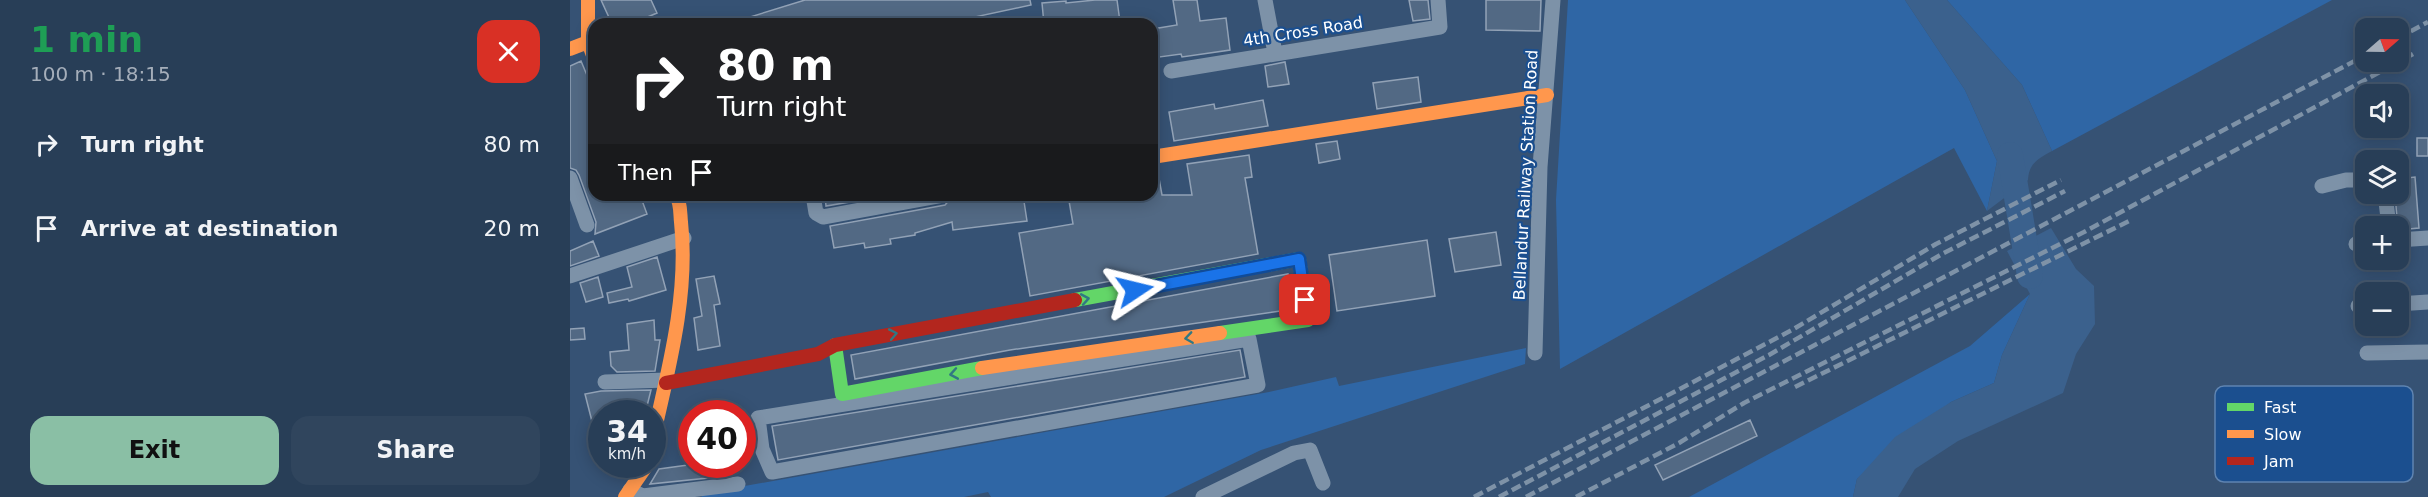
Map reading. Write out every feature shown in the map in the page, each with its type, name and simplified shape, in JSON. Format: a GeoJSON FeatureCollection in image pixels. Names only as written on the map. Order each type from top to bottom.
{"type":"FeatureCollection","features":[{"type":"Feature","properties":{"kind":"street"},"geometry":{"type":"LineString","coordinates":[[570,49],[588,42],[588,0]]}},
{"type":"Feature","properties":{"kind":"street"},"geometry":{"type":"LineString","coordinates":[[1265,0],[1275,53]]}},
{"type":"Feature","properties":{"kind":"street","name":"4th Cross Road"},"geometry":{"type":"LineString","coordinates":[[1171,71],[1440,27],[1438,0]]}},
{"type":"Feature","properties":{"kind":"street","name":"Bellandur Railway Station Road"},"geometry":{"type":"LineString","coordinates":[[1535,352],[1540,167],[1553,0]]}},
{"type":"Feature","properties":{"kind":"street"},"geometry":{"type":"LineString","coordinates":[[1158,156],[1547,95]]}},
{"type":"Feature","properties":{"kind":"street"},"geometry":{"type":"LineString","coordinates":[[570,178],[587,225]]}},
{"type":"Feature","properties":{"kind":"street"},"geometry":{"type":"LineString","coordinates":[[2322,186],[2355,180]]}},
{"type":"Feature","properties":{"kind":"street"},"geometry":{"type":"LineString","coordinates":[[662,400],[681,284],[684,238],[683,201]]}},
{"type":"Feature","properties":{"kind":"street"},"geometry":{"type":"LineString","coordinates":[[814,201],[816,213],[823,217],[910,201]]}},
{"type":"Feature","properties":{"kind":"street"},"geometry":{"type":"LineString","coordinates":[[570,276],[684,238]]}},
{"type":"Feature","properties":{"kind":"street"},"geometry":{"type":"LineString","coordinates":[[2409,239],[2428,238]]}},
{"type":"Feature","properties":{"kind":"street"},"geometry":{"type":"LineString","coordinates":[[605,382],[666,382],[818,354],[835,345],[1299,259],[1308,320],[1012,363],[842,394],[835,345]]}},
{"type":"Feature","properties":{"kind":"street"},"geometry":{"type":"LineString","coordinates":[[2409,303],[2428,302]]}},
{"type":"Feature","properties":{"kind":"street"},"geometry":{"type":"LineString","coordinates":[[1249,339],[1258,386],[772,472],[762,449],[758,418],[1249,339]]}},
{"type":"Feature","properties":{"kind":"street"},"geometry":{"type":"LineString","coordinates":[[2367,353],[2428,352]]}},
{"type":"Feature","properties":{"kind":"street"},"geometry":{"type":"LineString","coordinates":[[1203,497],[1294,453],[1310,450],[1323,483]]}},
{"type":"Feature","properties":{"kind":"street"},"geometry":{"type":"LineString","coordinates":[[637,478],[627,494],[643,496],[738,484]]}},
{"type":"Feature","properties":{"kind":"shaded area"},"geometry":{"type":"Polygon","coordinates":[[[1568,0],[1905,0],[1965,90],[1997,161],[1987,211],[1954,148],[1560,369],[1556,200],[1568,0]]]}},
{"type":"Feature","properties":{"kind":"shaded area"},"geometry":{"type":"Polygon","coordinates":[[[1905,0],[1947,0],[2022,85],[2052,151],[2032,165],[2028,180],[1987,211],[1997,161],[1965,90],[1905,0]]]}},
{"type":"Feature","properties":{"kind":"shaded area"},"geometry":{"type":"Polygon","coordinates":[[[1947,0],[2332,0],[2052,151],[2022,85],[1947,0]]]}},
{"type":"Feature","properties":{"kind":"shaded area"},"geometry":{"type":"Polygon","coordinates":[[[2051,228],[2076,269],[2094,286],[2095,324],[2076,354],[2063,393],[1958,441],[1915,469],[1898,497],[1853,497],[1857,479],[1895,437],[1951,402],[1994,383],[2002,355],[2030,294],[2007,251],[2051,228]]]}},
{"type":"Feature","properties":{"kind":"shaded area"},"geometry":{"type":"Polygon","coordinates":[[[2030,294],[2002,355],[1994,383],[1951,402],[1857,479],[1853,497],[1689,497],[1970,346],[2030,294]]]}},
{"type":"Feature","properties":{"kind":"shaded area"},"geometry":{"type":"Polygon","coordinates":[[[1526,348],[1525,364],[1261,450],[1164,497],[991,497],[988,492],[964,497],[702,497],[700,494],[1269,392],[1336,377],[1339,386],[1526,348]]]}},
{"type":"Feature","properties":{"kind":"building"},"geometry":{"type":"Polygon","coordinates":[[[601,0],[651,0],[657,13],[645,18],[609,18],[601,0]]]}},
{"type":"Feature","properties":{"kind":"building"},"geometry":{"type":"Polygon","coordinates":[[[805,0],[1030,0],[1031,5],[970,18],[747,18],[805,0]]]}},
{"type":"Feature","properties":{"kind":"building"},"geometry":{"type":"Polygon","coordinates":[[[1117,0],[1119,18],[1043,18],[1042,3],[1066,1],[1066,3],[1117,0]]]}},
{"type":"Feature","properties":{"kind":"building"},"geometry":{"type":"Polygon","coordinates":[[[1173,0],[1197,0],[1200,21],[1226,18],[1230,50],[1182,57],[1181,54],[1158,57],[1158,28],[1177,25],[1173,0]]]}},
{"type":"Feature","properties":{"kind":"building"},"geometry":{"type":"Polygon","coordinates":[[[1409,0],[1428,0],[1430,19],[1413,21],[1409,0]]]}},
{"type":"Feature","properties":{"kind":"building"},"geometry":{"type":"Polygon","coordinates":[[[1486,0],[1541,0],[1540,31],[1486,30],[1486,0]]]}},
{"type":"Feature","properties":{"kind":"building"},"geometry":{"type":"Polygon","coordinates":[[[581,61],[588,78],[588,200],[579,175],[576,170],[570,168],[570,66],[581,61]]]}},
{"type":"Feature","properties":{"kind":"building"},"geometry":{"type":"Polygon","coordinates":[[[1285,62],[1289,84],[1268,87],[1265,66],[1285,62]]]}},
{"type":"Feature","properties":{"kind":"building"},"geometry":{"type":"Polygon","coordinates":[[[1418,77],[1421,102],[1377,109],[1373,83],[1418,77]]]}},
{"type":"Feature","properties":{"kind":"building"},"geometry":{"type":"Polygon","coordinates":[[[1263,100],[1268,126],[1174,141],[1169,112],[1214,104],[1215,109],[1263,100]]]}},
{"type":"Feature","properties":{"kind":"building"},"geometry":{"type":"Polygon","coordinates":[[[2417,138],[2428,138],[2428,156],[2417,156],[2417,138]]]}},
{"type":"Feature","properties":{"kind":"building"},"geometry":{"type":"Polygon","coordinates":[[[1337,141],[1340,159],[1319,163],[1316,144],[1337,141]]]}},
{"type":"Feature","properties":{"kind":"building"},"geometry":{"type":"Polygon","coordinates":[[[1249,155],[1252,177],[1245,178],[1258,254],[1030,296],[1019,233],[1073,224],[1069,201],[1158,201],[1158,173],[1162,195],[1192,195],[1187,164],[1249,155]]]}},
{"type":"Feature","properties":{"kind":"building"},"geometry":{"type":"Polygon","coordinates":[[[2415,177],[2419,228],[2409,229],[2409,216],[2397,216],[2396,204],[2409,204],[2409,178],[2415,177]]]}},
{"type":"Feature","properties":{"kind":"building"},"geometry":{"type":"Polygon","coordinates":[[[588,201],[642,201],[647,214],[595,234],[596,222],[588,201]]]}},
{"type":"Feature","properties":{"kind":"building"},"geometry":{"type":"Polygon","coordinates":[[[826,201],[855,201],[826,206],[826,201]]]}},
{"type":"Feature","properties":{"kind":"building"},"geometry":{"type":"Polygon","coordinates":[[[948,201],[1024,201],[1027,221],[953,230],[952,222],[915,233],[915,235],[890,239],[891,244],[865,248],[864,243],[834,248],[830,226],[945,205],[948,201]]]}},
{"type":"Feature","properties":{"kind":"building"},"geometry":{"type":"Polygon","coordinates":[[[1496,232],[1501,265],[1455,272],[1449,239],[1496,232]]]}},
{"type":"Feature","properties":{"kind":"building"},"geometry":{"type":"Polygon","coordinates":[[[1427,240],[1435,296],[1337,311],[1329,255],[1427,240]]]}},
{"type":"Feature","properties":{"kind":"building"},"geometry":{"type":"Polygon","coordinates":[[[593,241],[599,256],[570,266],[570,251],[593,241]]]}},
{"type":"Feature","properties":{"kind":"building"},"geometry":{"type":"Polygon","coordinates":[[[657,257],[666,290],[629,301],[628,299],[609,303],[607,293],[632,287],[627,267],[657,257]]]}},
{"type":"Feature","properties":{"kind":"building"},"geometry":{"type":"Polygon","coordinates":[[[1288,274],[1294,309],[1010,350],[855,379],[851,355],[1288,274]]]}},
{"type":"Feature","properties":{"kind":"building"},"geometry":{"type":"Polygon","coordinates":[[[714,276],[720,304],[714,305],[720,346],[698,350],[694,318],[702,316],[696,279],[714,276]]]}},
{"type":"Feature","properties":{"kind":"building"},"geometry":{"type":"Polygon","coordinates":[[[598,277],[603,297],[586,302],[580,283],[598,277]]]}},
{"type":"Feature","properties":{"kind":"building"},"geometry":{"type":"Polygon","coordinates":[[[654,320],[655,340],[660,340],[655,371],[617,372],[611,366],[610,352],[629,350],[627,324],[654,320]]]}},
{"type":"Feature","properties":{"kind":"building"},"geometry":{"type":"Polygon","coordinates":[[[584,328],[585,339],[570,340],[570,329],[584,328]]]}},
{"type":"Feature","properties":{"kind":"building"},"geometry":{"type":"Polygon","coordinates":[[[1240,350],[1245,377],[778,460],[772,426],[1240,350]]]}},
{"type":"Feature","properties":{"kind":"building"},"geometry":{"type":"Polygon","coordinates":[[[651,390],[648,400],[588,400],[588,406],[585,394],[601,391],[651,390]]]}},
{"type":"Feature","properties":{"kind":"building"},"geometry":{"type":"Polygon","coordinates":[[[1750,420],[1757,436],[1663,480],[1655,465],[1750,420]]]}},
{"type":"Feature","properties":{"kind":"building"},"geometry":{"type":"Polygon","coordinates":[[[678,466],[678,478],[708,478],[650,484],[654,478],[666,478],[666,468],[678,466]]]}},
{"type":"Feature","properties":{"kind":"waterway"},"geometry":{"type":"LineString","coordinates":[[2010,155],[2030,276]]}},
{"type":"Feature","properties":{"kind":"railway"},"geometry":{"type":"LineString","coordinates":[[2409,32],[2428,22]]}},
{"type":"Feature","properties":{"kind":"railway"},"geometry":{"type":"LineString","coordinates":[[1576,497],[1679,443],[1744,403],[2084,232],[2413,54]]}},
{"type":"Feature","properties":{"kind":"railway"},"geometry":{"type":"LineString","coordinates":[[1526,497],[2355,61]]}},
{"type":"Feature","properties":{"kind":"railway"},"geometry":{"type":"LineString","coordinates":[[1474,497],[1792,330],[1936,244],[2061,180]]}},
{"type":"Feature","properties":{"kind":"railway"},"geometry":{"type":"LineString","coordinates":[[1499,497],[1769,355],[1942,254],[2065,191]]}},
{"type":"Feature","properties":{"kind":"railway"},"geometry":{"type":"LineString","coordinates":[[1795,387],[2129,221]]}},
{"type":"Feature","properties":{"kind":"traffic: fast"},"geometry":{"type":"LineString","coordinates":[[1075,300],[1299,259],[1308,320],[1220,333]]}},
{"type":"Feature","properties":{"kind":"traffic: fast"},"geometry":{"type":"LineString","coordinates":[[835,345],[842,394],[982,368]]}},
{"type":"Feature","properties":{"kind":"traffic: slow"},"geometry":{"type":"LineString","coordinates":[[588,0],[588,18]]}},
{"type":"Feature","properties":{"kind":"traffic: slow"},"geometry":{"type":"LineString","coordinates":[[588,18],[588,42]]}},
{"type":"Feature","properties":{"kind":"traffic: slow"},"geometry":{"type":"LineString","coordinates":[[570,49],[588,42]]}},
{"type":"Feature","properties":{"kind":"traffic: slow"},"geometry":{"type":"LineString","coordinates":[[1158,156],[1547,95]]}},
{"type":"Feature","properties":{"kind":"traffic: slow"},"geometry":{"type":"LineString","coordinates":[[661,400],[680,305],[683,249],[679,201]]}},
{"type":"Feature","properties":{"kind":"traffic: slow"},"geometry":{"type":"LineString","coordinates":[[982,368],[1220,333]]}},
{"type":"Feature","properties":{"kind":"traffic: slow"},"geometry":{"type":"LineString","coordinates":[[625,497],[638,478]]}},
{"type":"Feature","properties":{"kind":"traffic: jam"},"geometry":{"type":"LineString","coordinates":[[666,383],[818,354],[835,345],[1075,300]]}},
{"type":"Feature","properties":{"kind":"route"},"geometry":{"type":"LineString","coordinates":[[1135,290],[1299,259],[1305,300]]}}]}
